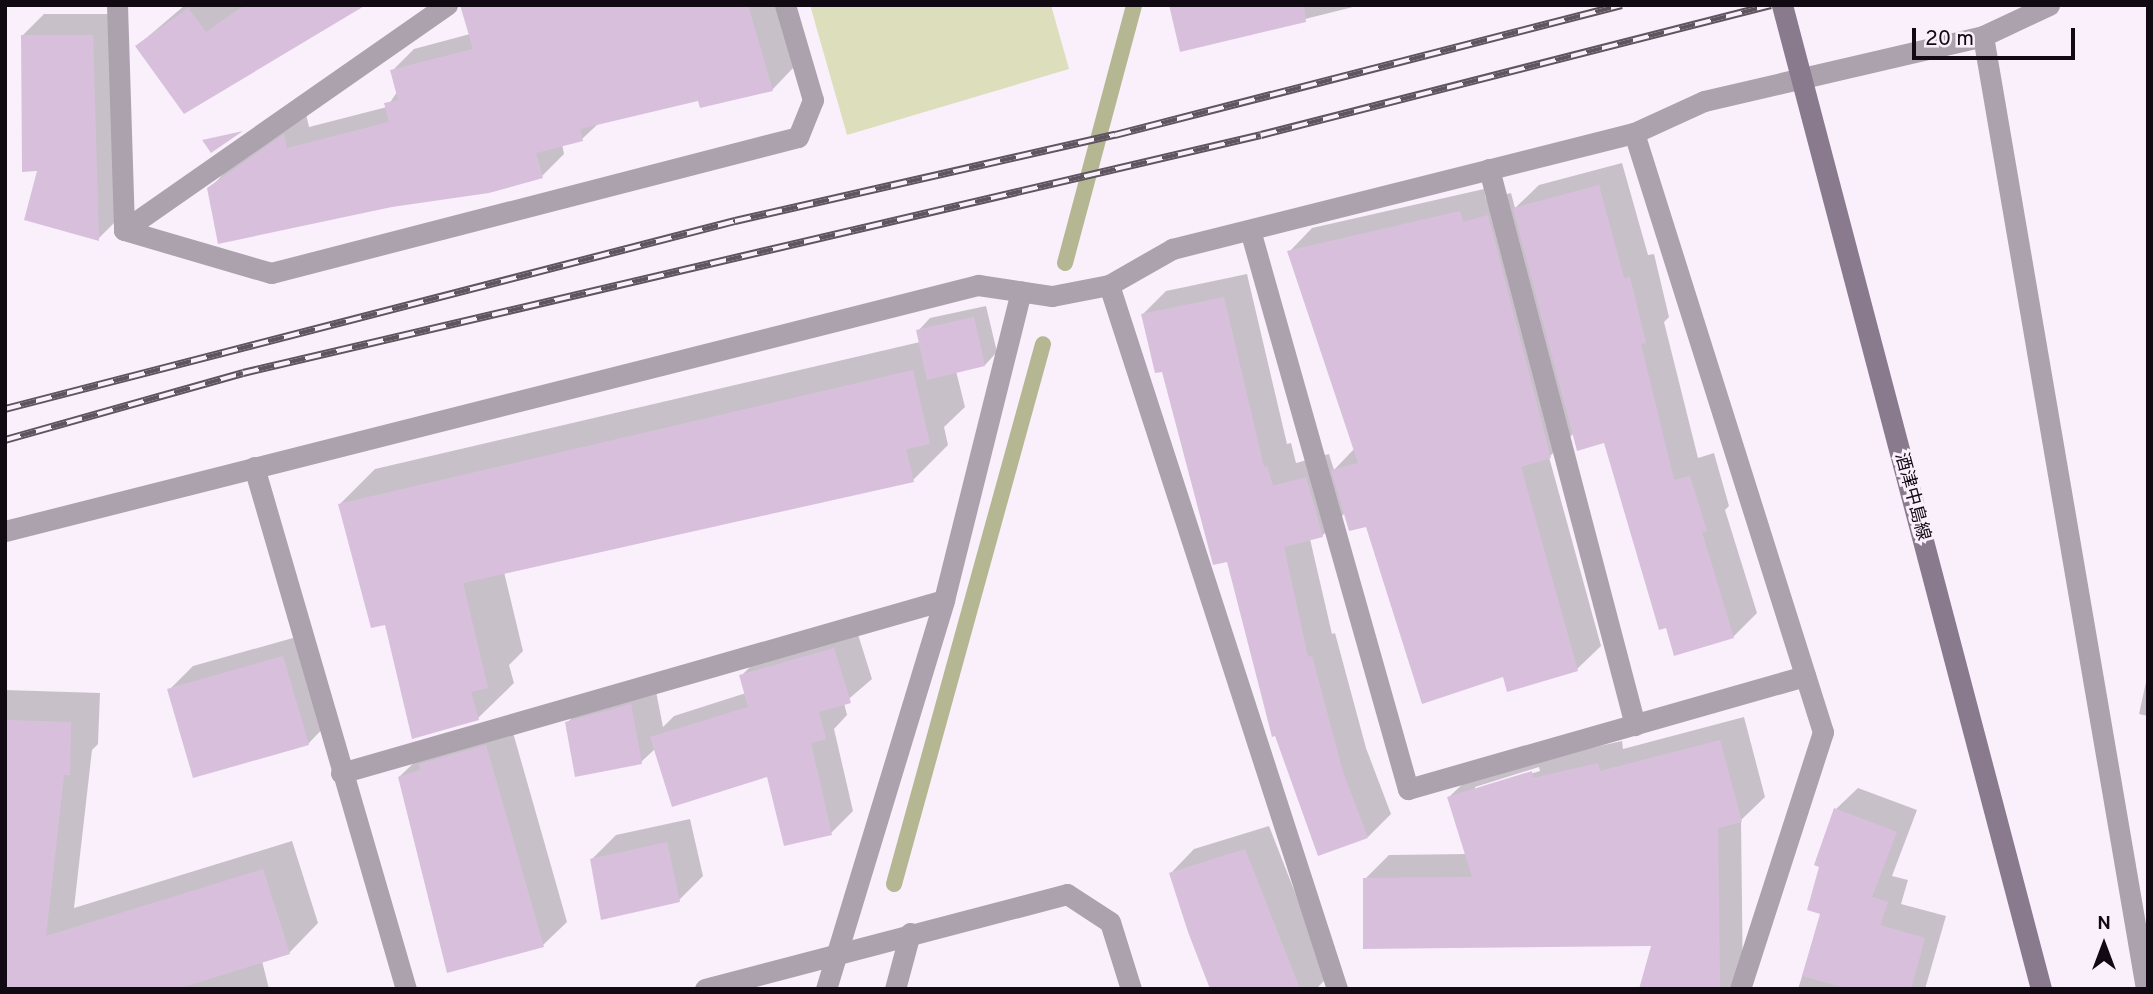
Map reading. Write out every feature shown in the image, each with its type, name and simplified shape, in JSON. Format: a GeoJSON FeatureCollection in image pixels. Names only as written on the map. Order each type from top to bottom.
{"type":"FeatureCollection","features":[{"type":"Feature","properties":{"kind":"main road","name":"酒津中島線"},"geometry":{"type":"LineString","coordinates":[[1782,5],[2041,989]]}},
{"type":"Feature","properties":{"kind":"street"},"geometry":{"type":"LineString","coordinates":[[117,5],[124,230]]}},
{"type":"Feature","properties":{"kind":"street"},"geometry":{"type":"LineString","coordinates":[[124,230],[447,5]]}},
{"type":"Feature","properties":{"kind":"street"},"geometry":{"type":"LineString","coordinates":[[124,230],[271,273],[798,137],[813,100],[785,5]]}},
{"type":"Feature","properties":{"kind":"street"},"geometry":{"type":"LineString","coordinates":[[5,531],[978,285],[1052,296],[1109,285],[1172,248],[1634,133],[1704,101],[1983,36],[2049,5]]}},
{"type":"Feature","properties":{"kind":"street"},"geometry":{"type":"LineString","coordinates":[[1983,36],[2146,989]]}},
{"type":"Feature","properties":{"kind":"street"},"geometry":{"type":"LineString","coordinates":[[1634,133],[1823,732],[1740,989]]}},
{"type":"Feature","properties":{"kind":"street"},"geometry":{"type":"LineString","coordinates":[[1489,169],[1635,725]]}},
{"type":"Feature","properties":{"kind":"street"},"geometry":{"type":"LineString","coordinates":[[1250,230],[1408,789],[1805,676]]}},
{"type":"Feature","properties":{"kind":"street"},"geometry":{"type":"LineString","coordinates":[[1109,285],[1337,989]]}},
{"type":"Feature","properties":{"kind":"street"},"geometry":{"type":"LineString","coordinates":[[827,989],[836,951],[944,600],[1021,291]]}},
{"type":"Feature","properties":{"kind":"street"},"geometry":{"type":"LineString","coordinates":[[254,467],[406,989]]}},
{"type":"Feature","properties":{"kind":"street"},"geometry":{"type":"LineString","coordinates":[[341,773],[944,600]]}},
{"type":"Feature","properties":{"kind":"street"},"geometry":{"type":"LineString","coordinates":[[705,989],[836,951],[1067,894],[1110,922],[1130,989]]}},
{"type":"Feature","properties":{"kind":"street"},"geometry":{"type":"LineString","coordinates":[[895,989],[910,933]]}},
{"type":"Feature","properties":{"kind":"green space"},"geometry":{"type":"Polygon","coordinates":[[[810,5],[1051,5],[1069,69],[847,135],[810,5]]]}},
{"type":"Feature","properties":{"kind":"building"},"geometry":{"type":"Polygon","coordinates":[[[245,5],[366,5],[184,114],[135,46],[188,8],[206,32],[245,5]]]}},
{"type":"Feature","properties":{"kind":"building"},"geometry":{"type":"Polygon","coordinates":[[[460,5],[748,5],[773,91],[700,108],[698,101],[580,129],[583,141],[536,153],[543,178],[489,193],[392,207],[218,244],[207,188],[284,134],[287,148],[389,122],[384,103],[398,100],[390,70],[473,49],[460,5]]]}},
{"type":"Feature","properties":{"kind":"building"},"geometry":{"type":"Polygon","coordinates":[[[1169,5],[1304,5],[1306,22],[1180,52],[1169,5]]]}},
{"type":"Feature","properties":{"kind":"building"},"geometry":{"type":"Polygon","coordinates":[[[21,35],[93,35],[99,241],[24,220],[37,171],[22,172],[21,35]]]}},
{"type":"Feature","properties":{"kind":"building"},"geometry":{"type":"Polygon","coordinates":[[[243,131],[211,153],[202,140],[243,131]]]}},
{"type":"Feature","properties":{"kind":"building"},"geometry":{"type":"Polygon","coordinates":[[[1599,185],[1624,278],[1630,277],[1646,343],[1641,344],[1674,480],[1690,476],[1707,531],[1702,532],[1734,638],[1674,656],[1666,628],[1659,630],[1604,443],[1577,451],[1513,208],[1599,185]]]}},
{"type":"Feature","properties":{"kind":"building"},"geometry":{"type":"Polygon","coordinates":[[[1460,211],[1463,222],[1488,215],[1551,458],[1521,467],[1578,671],[1507,692],[1503,677],[1422,704],[1366,527],[1349,531],[1331,470],[1358,463],[1287,251],[1460,211]]]}},
{"type":"Feature","properties":{"kind":"building"},"geometry":{"type":"Polygon","coordinates":[[[1224,297],[1264,467],[1267,466],[1273,486],[1306,477],[1323,537],[1284,547],[1308,657],[1312,656],[1343,772],[1368,838],[1318,856],[1275,736],[1272,737],[1227,562],[1213,565],[1162,372],[1155,373],[1141,314],[1224,297]]]}},
{"type":"Feature","properties":{"kind":"building"},"geometry":{"type":"Polygon","coordinates":[[[974,317],[985,366],[927,380],[916,330],[974,317]]]}},
{"type":"Feature","properties":{"kind":"building"},"geometry":{"type":"Polygon","coordinates":[[[913,370],[930,444],[906,449],[914,482],[463,583],[488,688],[471,692],[479,720],[412,739],[385,625],[371,628],[338,504],[913,370]]]}},
{"type":"Feature","properties":{"kind":"building"},"geometry":{"type":"Polygon","coordinates":[[[834,648],[851,703],[819,712],[826,739],[811,743],[832,835],[784,846],[767,777],[672,807],[650,737],[748,707],[739,675],[834,648]]]}},
{"type":"Feature","properties":{"kind":"building"},"geometry":{"type":"Polygon","coordinates":[[[283,656],[309,745],[193,778],[167,689],[283,656]]]}},
{"type":"Feature","properties":{"kind":"building"},"geometry":{"type":"Polygon","coordinates":[[[631,704],[642,764],[575,777],[565,722],[631,704]]]}},
{"type":"Feature","properties":{"kind":"building"},"geometry":{"type":"Polygon","coordinates":[[[5,720],[71,722],[70,775],[64,775],[46,936],[263,869],[290,954],[177,989],[5,989],[5,720]]]}},
{"type":"Feature","properties":{"kind":"building"},"geometry":{"type":"Polygon","coordinates":[[[1720,740],[1742,822],[1718,828],[1720,989],[1639,989],[1651,946],[1363,949],[1363,878],[1472,877],[1447,797],[1532,771],[1533,778],[1598,763],[1600,771],[1720,740]]]}},
{"type":"Feature","properties":{"kind":"building"},"geometry":{"type":"Polygon","coordinates":[[[486,745],[544,947],[447,973],[398,777],[420,770],[419,764],[486,745]]]}},
{"type":"Feature","properties":{"kind":"building"},"geometry":{"type":"Polygon","coordinates":[[[1834,808],[1897,832],[1872,897],[1888,902],[1880,925],[1925,938],[1911,989],[1849,989],[1802,976],[1820,914],[1807,910],[1819,867],[1814,865],[1834,808]]]}},
{"type":"Feature","properties":{"kind":"building"},"geometry":{"type":"Polygon","coordinates":[[[667,842],[680,902],[601,920],[590,859],[667,842]]]}},
{"type":"Feature","properties":{"kind":"building"},"geometry":{"type":"Polygon","coordinates":[[[1245,849],[1300,989],[1210,989],[1169,873],[1245,849]]]}},
{"type":"Feature","properties":{"kind":"waterway"},"geometry":{"type":"LineString","coordinates":[[1065,263],[1134,5]]}},
{"type":"Feature","properties":{"kind":"waterway"},"geometry":{"type":"LineString","coordinates":[[894,884],[1043,344]]}},
{"type":"Feature","properties":{"kind":"railway"},"geometry":{"type":"LineString","coordinates":[[5,409],[735,221],[1115,135],[1622,5]]}},
{"type":"Feature","properties":{"kind":"railway"},"geometry":{"type":"LineString","coordinates":[[5,440],[243,373],[1261,135],[1771,5]]}}]}
